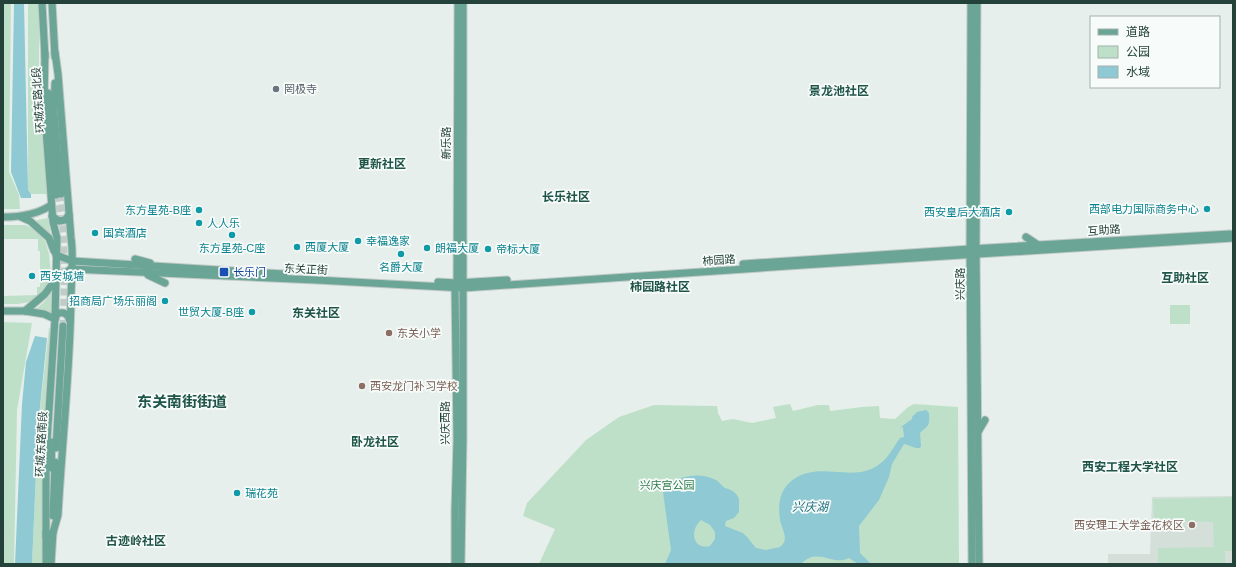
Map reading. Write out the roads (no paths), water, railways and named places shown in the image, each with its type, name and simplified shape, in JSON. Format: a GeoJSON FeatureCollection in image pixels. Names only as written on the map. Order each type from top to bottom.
{"type":"FeatureCollection","features":[{"type":"Feature","properties":{"kind":"main road","name":"环城东路北段"},"geometry":{"type":"LineString","coordinates":[[42,3],[58,194],[54,112],[55,52],[52,3]]}},
{"type":"Feature","properties":{"kind":"main road","name":"新乐路"},"geometry":{"type":"LineString","coordinates":[[458,3],[460,285]]}},
{"type":"Feature","properties":{"kind":"main road","name":"新乐路"},"geometry":{"type":"LineString","coordinates":[[460,285],[463,3]]}},
{"type":"Feature","properties":{"kind":"main road","name":"兴庆路"},"geometry":{"type":"LineString","coordinates":[[971,3],[973,252],[972,564]]}},
{"type":"Feature","properties":{"kind":"main road","name":"兴庆路"},"geometry":{"type":"LineString","coordinates":[[977,3],[973,252],[979,564]]}},
{"type":"Feature","properties":{"kind":"main road"},"geometry":{"type":"LineString","coordinates":[[49,537],[58,515],[71,322],[73,248],[55,52]]}},
{"type":"Feature","properties":{"kind":"main road"},"geometry":{"type":"LineString","coordinates":[[45,53],[44,104],[52,222],[56,238],[55,319],[46,456],[49,537]]}},
{"type":"Feature","properties":{"kind":"main road"},"geometry":{"type":"LineString","coordinates":[[3,217],[21,217],[44,210],[51,205]]}},
{"type":"Feature","properties":{"kind":"main road"},"geometry":{"type":"LineString","coordinates":[[52,216],[59,221],[65,220],[69,215]]}},
{"type":"Feature","properties":{"kind":"main road"},"geometry":{"type":"LineString","coordinates":[[21,217],[30,221],[49,238],[56,255]]}},
{"type":"Feature","properties":{"kind":"main road","name":"互助路"},"geometry":{"type":"LineString","coordinates":[[973,252],[1038,245],[1233,234]]}},
{"type":"Feature","properties":{"kind":"main road"},"geometry":{"type":"LineString","coordinates":[[1026,237],[1038,245]]}},
{"type":"Feature","properties":{"kind":"main road","name":"互助路"},"geometry":{"type":"LineString","coordinates":[[973,252],[1233,238]]}},
{"type":"Feature","properties":{"kind":"main road","name":"柿园路"},"geometry":{"type":"LineString","coordinates":[[460,285],[973,252]]}},
{"type":"Feature","properties":{"kind":"main road","name":"东关正街"},"geometry":{"type":"LineString","coordinates":[[56,255],[72,265],[142,273],[460,285]]}},
{"type":"Feature","properties":{"kind":"main road"},"geometry":{"type":"LineString","coordinates":[[135,259],[164,267]]}},
{"type":"Feature","properties":{"kind":"main road"},"geometry":{"type":"LineString","coordinates":[[25,311],[72,265]]}},
{"type":"Feature","properties":{"kind":"main road","name":"东关正街"},"geometry":{"type":"LineString","coordinates":[[72,265],[164,267],[460,285]]}},
{"type":"Feature","properties":{"kind":"main road"},"geometry":{"type":"LineString","coordinates":[[142,273],[165,283]]}},
{"type":"Feature","properties":{"kind":"main road","name":"兴庆西路"},"geometry":{"type":"LineString","coordinates":[[455,564],[460,285]]}},
{"type":"Feature","properties":{"kind":"main road","name":"兴庆西路"},"geometry":{"type":"LineString","coordinates":[[460,285],[463,440],[461,564]]}},
{"type":"Feature","properties":{"kind":"main road"},"geometry":{"type":"LineString","coordinates":[[3,311],[25,311],[41,314],[55,319]]}},
{"type":"Feature","properties":{"kind":"main road"},"geometry":{"type":"LineString","coordinates":[[55,319],[57,314],[63,312],[71,322]]}},
{"type":"Feature","properties":{"kind":"main road","name":"环城东路南段"},"geometry":{"type":"LineString","coordinates":[[46,564],[57,413],[61,326]]}},
{"type":"Feature","properties":{"kind":"main road"},"geometry":{"type":"LineString","coordinates":[[977,432],[985,420]]}},
{"type":"Feature","properties":{"kind":"main road","name":"环城东路南段"},"geometry":{"type":"LineString","coordinates":[[49,537],[51,564]]}},
{"type":"Feature","properties":{"kind":"water"},"geometry":{"type":"Polygon","coordinates":[[[14,3],[24,3],[28,190],[31,194],[31,198],[21,198],[11,172],[14,3]]]}},
{"type":"Feature","properties":{"kind":"water"},"geometry":{"type":"Polygon","coordinates":[[[35,336],[47,338],[38,426],[32,564],[15,564],[22,404],[26,362],[35,336]]]}},
{"type":"Feature","properties":{"kind":"water","name":"兴庆湖"},"geometry":{"type":"Polygon","coordinates":[[[926,410],[929,413],[928,425],[920,433],[920,448],[904,444],[892,464],[889,477],[879,500],[859,526],[860,553],[871,564],[858,564],[849,558],[837,560],[813,557],[807,559],[801,564],[665,564],[671,550],[663,492],[670,481],[687,476],[699,475],[716,480],[725,488],[734,492],[739,499],[739,512],[734,518],[726,521],[725,526],[743,533],[756,548],[766,550],[780,547],[785,538],[780,520],[780,500],[783,491],[789,483],[800,476],[812,472],[859,472],[870,469],[881,463],[889,455],[900,438],[904,437],[903,427],[900,428],[912,419],[917,412],[926,410]],[[701,520],[697,524],[694,534],[695,539],[700,545],[710,546],[715,539],[715,532],[710,525],[701,520]]]}},
{"type":"Feature","properties":{"kind":"tunnel"},"geometry":{"type":"LineString","coordinates":[[61,194],[64,260],[63,326]]}},
{"type":"Feature","properties":{"kind":"tunnel"},"geometry":{"type":"LineString","coordinates":[[56,195],[59,224]]}},
{"type":"Feature","properties":{"kind":"place","name":"罔极寺"},"geometry":{"type":"Point","coordinates":[276,89]}},
{"type":"Feature","properties":{"kind":"place","name":"西部电力国际商务中心"},"geometry":{"type":"Point","coordinates":[1207,209]}},
{"type":"Feature","properties":{"kind":"place","name":"东方星苑-B座"},"geometry":{"type":"Point","coordinates":[199,210]}},
{"type":"Feature","properties":{"kind":"place","name":"西安皇后大酒店"},"geometry":{"type":"Point","coordinates":[1009,212]}},
{"type":"Feature","properties":{"kind":"place","name":"人人乐"},"geometry":{"type":"Point","coordinates":[199,223]}},
{"type":"Feature","properties":{"kind":"place","name":"国宾酒店"},"geometry":{"type":"Point","coordinates":[95,233]}},
{"type":"Feature","properties":{"kind":"place","name":"东方星苑-C座"},"geometry":{"type":"Point","coordinates":[232,235]}},
{"type":"Feature","properties":{"kind":"place","name":"幸福逸家"},"geometry":{"type":"Point","coordinates":[358,241]}},
{"type":"Feature","properties":{"kind":"place","name":"西厦大厦"},"geometry":{"type":"Point","coordinates":[297,247]}},
{"type":"Feature","properties":{"kind":"place","name":"朗福大厦"},"geometry":{"type":"Point","coordinates":[427,248]}},
{"type":"Feature","properties":{"kind":"place","name":"帝标大厦"},"geometry":{"type":"Point","coordinates":[488,249]}},
{"type":"Feature","properties":{"kind":"place","name":"名爵大厦"},"geometry":{"type":"Point","coordinates":[401,254]}},
{"type":"Feature","properties":{"kind":"place","name":"长乐门"},"geometry":{"type":"Point","coordinates":[224,272]}},
{"type":"Feature","properties":{"kind":"place","name":"西安城墙"},"geometry":{"type":"Point","coordinates":[32,276]}},
{"type":"Feature","properties":{"kind":"place","name":"招商局广场乐丽阁"},"geometry":{"type":"Point","coordinates":[165,301]}},
{"type":"Feature","properties":{"kind":"place","name":"世贸大厦-B座"},"geometry":{"type":"Point","coordinates":[252,312]}},
{"type":"Feature","properties":{"kind":"place","name":"东关小学"},"geometry":{"type":"Point","coordinates":[389,333]}},
{"type":"Feature","properties":{"kind":"place","name":"西安龙门补习学校"},"geometry":{"type":"Point","coordinates":[362,386]}},
{"type":"Feature","properties":{"kind":"place","name":"瑞花苑"},"geometry":{"type":"Point","coordinates":[237,493]}},
{"type":"Feature","properties":{"kind":"place","name":"西安理工大学金花校区"},"geometry":{"type":"Point","coordinates":[1192,525]}},
{"type":"Feature","properties":{"kind":"district","name":"景龙池社区"},"geometry":{"type":"Point","coordinates":[839,91]}},
{"type":"Feature","properties":{"kind":"district","name":"更新社区"},"geometry":{"type":"Point","coordinates":[382,164]}},
{"type":"Feature","properties":{"kind":"district","name":"长乐社区"},"geometry":{"type":"Point","coordinates":[566,197]}},
{"type":"Feature","properties":{"kind":"district","name":"互助社区"},"geometry":{"type":"Point","coordinates":[1185,278]}},
{"type":"Feature","properties":{"kind":"district","name":"柿园路社区"},"geometry":{"type":"Point","coordinates":[660,287]}},
{"type":"Feature","properties":{"kind":"district","name":"东关社区"},"geometry":{"type":"Point","coordinates":[316,313]}},
{"type":"Feature","properties":{"kind":"district","name":"东关南街街道"},"geometry":{"type":"Point","coordinates":[182,401]}},
{"type":"Feature","properties":{"kind":"district","name":"卧龙社区"},"geometry":{"type":"Point","coordinates":[375,442]}},
{"type":"Feature","properties":{"kind":"district","name":"西安工程大学社区"},"geometry":{"type":"Point","coordinates":[1130,467]}},
{"type":"Feature","properties":{"kind":"district","name":"古迹岭社区"},"geometry":{"type":"Point","coordinates":[136,541]}},
{"type":"Feature","properties":{"kind":"park label","name":"兴庆宫公园"},"geometry":{"type":"Point","coordinates":[667,485]}}]}
